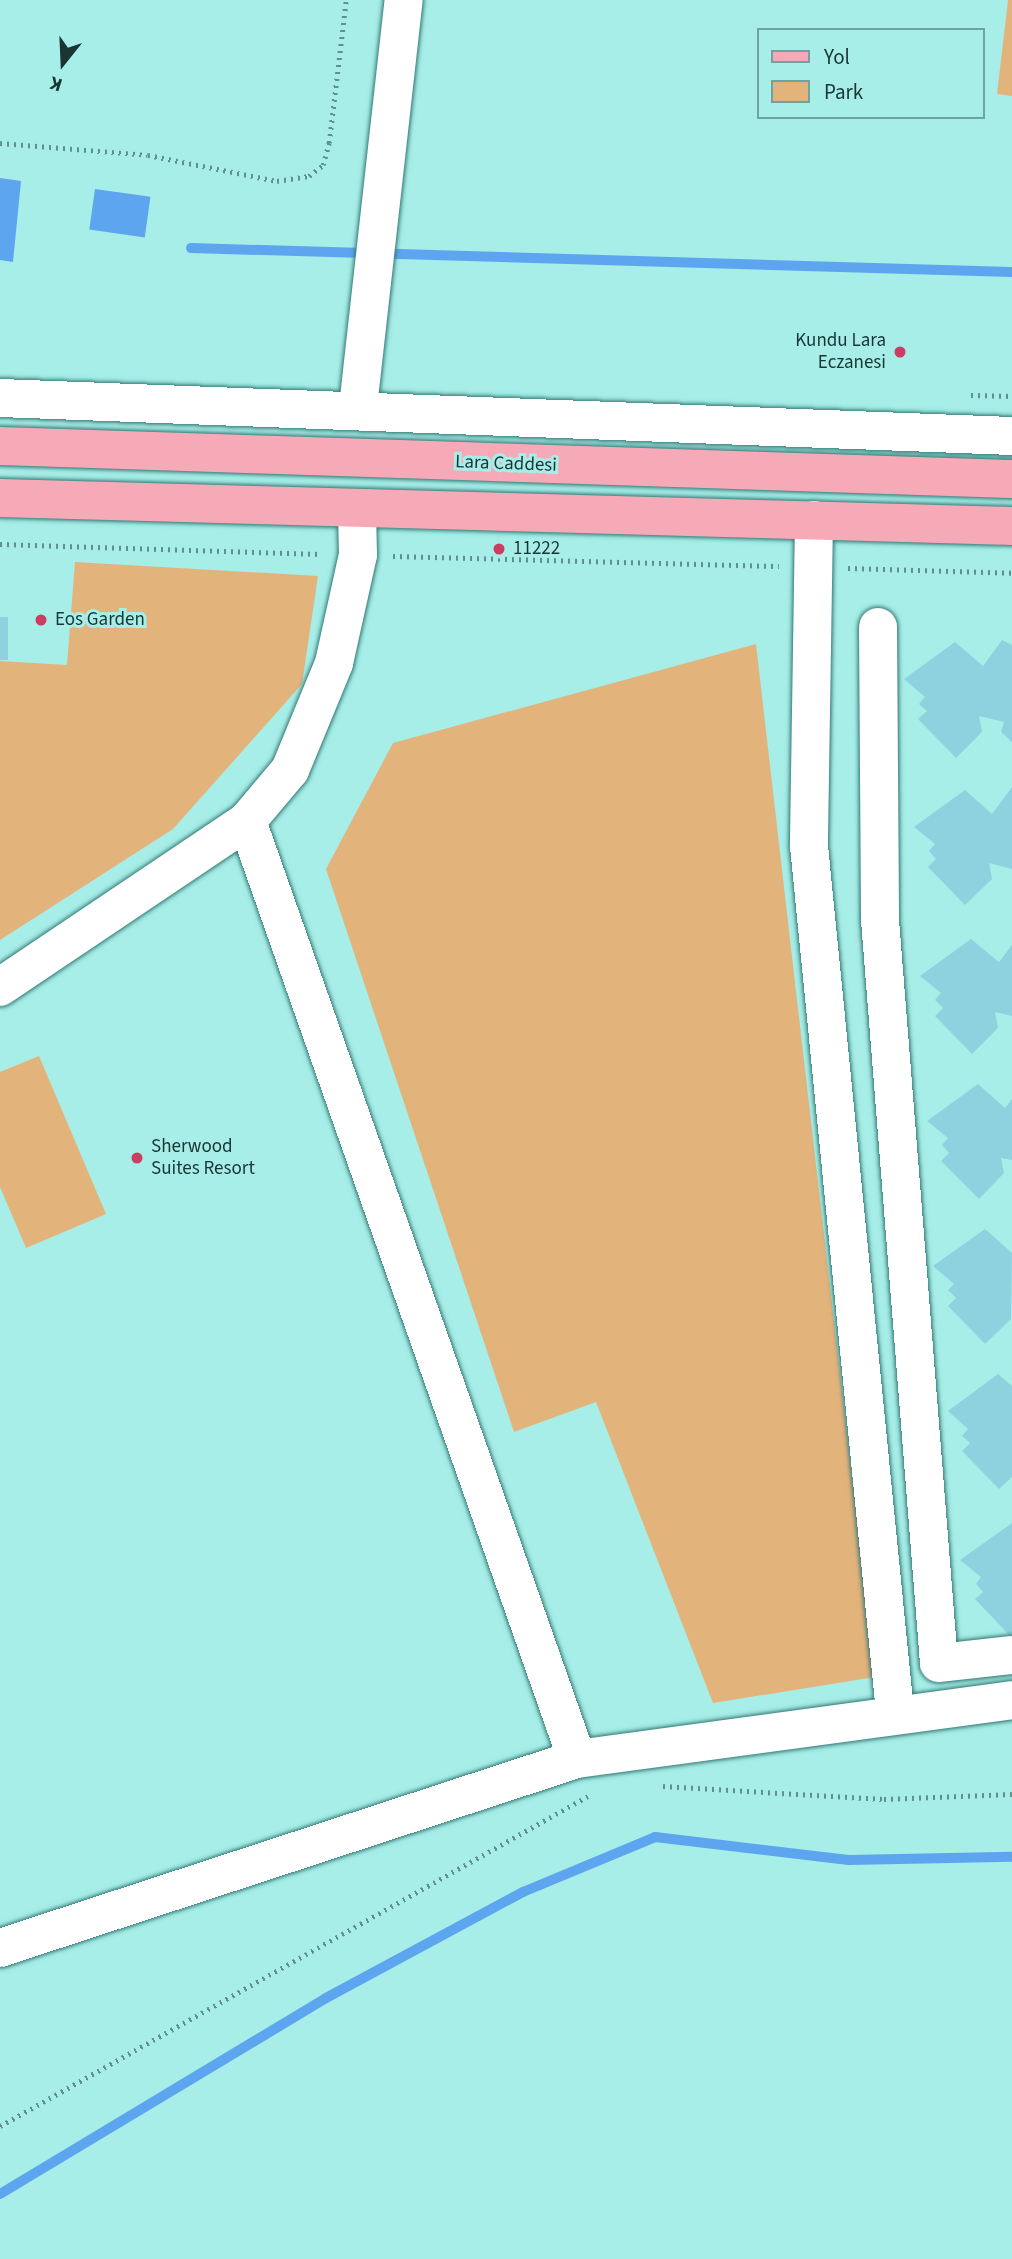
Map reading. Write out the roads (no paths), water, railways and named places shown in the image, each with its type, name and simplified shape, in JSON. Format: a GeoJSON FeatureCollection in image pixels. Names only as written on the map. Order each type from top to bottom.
{"type":"FeatureCollection","features":[{"type":"Feature","properties":{"kind":"main road","name":"Lara Caddesi"},"geometry":{"type":"LineString","coordinates":[[0,446],[1012,479]]}},
{"type":"Feature","properties":{"kind":"main road"},"geometry":{"type":"LineString","coordinates":[[0,498],[357,511],[1012,526]]}},
{"type":"Feature","properties":{"kind":"street"},"geometry":{"type":"LineString","coordinates":[[358,407],[404,0]]}},
{"type":"Feature","properties":{"kind":"street"},"geometry":{"type":"LineString","coordinates":[[0,398],[358,407],[1012,436]]}},
{"type":"Feature","properties":{"kind":"street"},"geometry":{"type":"LineString","coordinates":[[0,987],[247,821],[290,770],[334,663],[358,555],[357,511]]}},
{"type":"Feature","properties":{"kind":"street"},"geometry":{"type":"LineString","coordinates":[[814,520],[811,567],[809,846],[895,1712]]}},
{"type":"Feature","properties":{"kind":"street"},"geometry":{"type":"LineString","coordinates":[[878,627],[880,920],[939,1663],[1012,1655]]}},
{"type":"Feature","properties":{"kind":"street"},"geometry":{"type":"LineString","coordinates":[[247,821],[577,1759]]}},
{"type":"Feature","properties":{"kind":"street"},"geometry":{"type":"LineString","coordinates":[[0,1948],[577,1759],[895,1712],[1012,1700]]}},
{"type":"Feature","properties":{"kind":"water"},"geometry":{"type":"Polygon","coordinates":[[[0,178],[21,181],[13,262],[0,260],[0,178]]]}},
{"type":"Feature","properties":{"kind":"water"},"geometry":{"type":"Polygon","coordinates":[[[95,189],[150,197],[145,237],[89,230],[95,189]]]}},
{"type":"Feature","properties":{"kind":"waterway"},"geometry":{"type":"LineString","coordinates":[[191,248],[1012,272]]}},
{"type":"Feature","properties":{"kind":"waterway"},"geometry":{"type":"LineString","coordinates":[[0,2194],[326,1998],[523,1892],[655,1837],[849,1860],[1012,1857]]}},
{"type":"Feature","properties":{"kind":"place","name":"Kundu Lara Eczanesi"},"geometry":{"type":"Point","coordinates":[900,352]}},
{"type":"Feature","properties":{"kind":"place","name":"11222"},"geometry":{"type":"Point","coordinates":[499,549]}},
{"type":"Feature","properties":{"kind":"place","name":"Eos Garden"},"geometry":{"type":"Point","coordinates":[41,620]}},
{"type":"Feature","properties":{"kind":"place","name":"Sherwood Suites Resort"},"geometry":{"type":"Point","coordinates":[137,1158]}}]}
